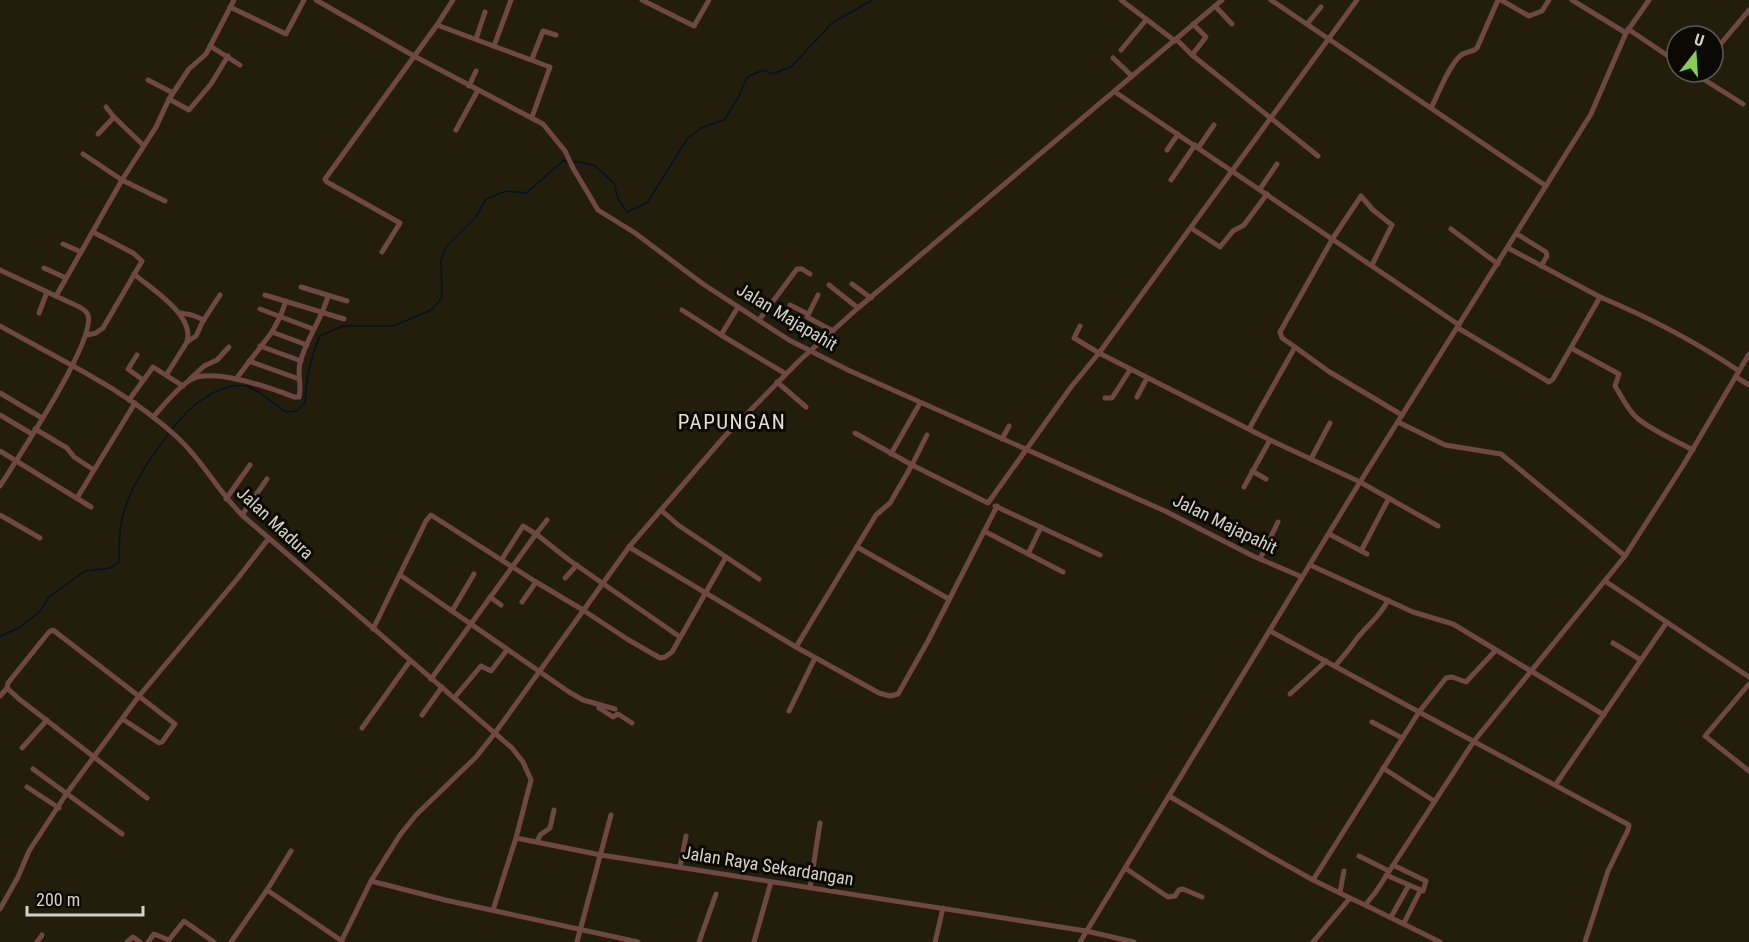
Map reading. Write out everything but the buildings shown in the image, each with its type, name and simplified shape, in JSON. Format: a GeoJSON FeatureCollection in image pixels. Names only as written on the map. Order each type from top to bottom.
{"type":"FeatureCollection","features":[{"type":"Feature","properties":{"kind":"street"},"geometry":{"type":"LineString","coordinates":[[56,296],[171,96],[189,69],[202,58],[210,46],[234,0]]}},
{"type":"Feature","properties":{"kind":"street"},"geometry":{"type":"LineString","coordinates":[[230,7],[286,34],[304,0]]}},
{"type":"Feature","properties":{"kind":"street","name":"Jalan Majapahit"},"geometry":{"type":"LineString","coordinates":[[316,0],[469,86],[532,117],[548,128],[565,151],[598,210],[635,233],[684,270],[789,340],[848,370],[1165,511],[1260,559],[1302,577]]}},
{"type":"Feature","properties":{"kind":"street"},"geometry":{"type":"LineString","coordinates":[[382,252],[400,223],[325,179],[453,0]]}},
{"type":"Feature","properties":{"kind":"street"},"geometry":{"type":"LineString","coordinates":[[494,46],[511,0]]}},
{"type":"Feature","properties":{"kind":"street"},"geometry":{"type":"LineString","coordinates":[[642,0],[694,26],[709,0]]}},
{"type":"Feature","properties":{"kind":"street"},"geometry":{"type":"LineString","coordinates":[[1121,0],[1176,40],[1318,156]]}},
{"type":"Feature","properties":{"kind":"street"},"geometry":{"type":"LineString","coordinates":[[267,890],[341,941],[371,881],[400,835],[416,815],[476,757],[629,547],[724,436],[777,382],[858,308],[1222,0]]}},
{"type":"Feature","properties":{"kind":"street"},"geometry":{"type":"LineString","coordinates":[[1271,0],[1546,186]]}},
{"type":"Feature","properties":{"kind":"street"},"geometry":{"type":"LineString","coordinates":[[988,503],[1357,0]]}},
{"type":"Feature","properties":{"kind":"street"},"geometry":{"type":"LineString","coordinates":[[1431,108],[1455,62],[1462,54],[1472,52],[1477,48],[1499,0],[1529,16],[1542,11],[1549,0]]}},
{"type":"Feature","properties":{"kind":"street"},"geometry":{"type":"LineString","coordinates":[[1572,0],[1665,55]]}},
{"type":"Feature","properties":{"kind":"street"},"geometry":{"type":"LineString","coordinates":[[1080,942],[1360,482],[1595,107],[1627,31],[1649,0]]}},
{"type":"Feature","properties":{"kind":"street"},"geometry":{"type":"LineString","coordinates":[[1215,6],[1232,24]]}},
{"type":"Feature","properties":{"kind":"street"},"geometry":{"type":"LineString","coordinates":[[1307,24],[1321,7]]}},
{"type":"Feature","properties":{"kind":"street"},"geometry":{"type":"LineString","coordinates":[[1725,39],[1749,10]]}},
{"type":"Feature","properties":{"kind":"street"},"geometry":{"type":"LineString","coordinates":[[476,39],[485,12]]}},
{"type":"Feature","properties":{"kind":"street"},"geometry":{"type":"LineString","coordinates":[[1121,50],[1146,20]]}},
{"type":"Feature","properties":{"kind":"street"},"geometry":{"type":"LineString","coordinates":[[1193,24],[1206,37],[1213,40]]}},
{"type":"Feature","properties":{"kind":"street"},"geometry":{"type":"LineString","coordinates":[[437,25],[548,66],[550,70],[532,117]]}},
{"type":"Feature","properties":{"kind":"street"},"geometry":{"type":"LineString","coordinates":[[532,59],[542,32],[546,30],[556,34]]}},
{"type":"Feature","properties":{"kind":"street"},"geometry":{"type":"LineString","coordinates":[[1192,55],[1206,37]]}},
{"type":"Feature","properties":{"kind":"street"},"geometry":{"type":"LineString","coordinates":[[210,46],[240,65]]}},
{"type":"Feature","properties":{"kind":"street"},"geometry":{"type":"LineString","coordinates":[[148,80],[189,110],[211,84],[228,56]]}},
{"type":"Feature","properties":{"kind":"street"},"geometry":{"type":"LineString","coordinates":[[1113,58],[1132,76]]}},
{"type":"Feature","properties":{"kind":"street"},"geometry":{"type":"LineString","coordinates":[[469,86],[476,71]]}},
{"type":"Feature","properties":{"kind":"street"},"geometry":{"type":"LineString","coordinates":[[1712,84],[1743,104]]}},
{"type":"Feature","properties":{"kind":"street"},"geometry":{"type":"LineString","coordinates":[[456,130],[478,90]]}},
{"type":"Feature","properties":{"kind":"street"},"geometry":{"type":"LineString","coordinates":[[1115,92],[1333,238],[1459,326],[1549,382],[1553,379],[1600,297]]}},
{"type":"Feature","properties":{"kind":"street"},"geometry":{"type":"LineString","coordinates":[[106,107],[143,145]]}},
{"type":"Feature","properties":{"kind":"street"},"geometry":{"type":"LineString","coordinates":[[98,134],[114,117]]}},
{"type":"Feature","properties":{"kind":"street"},"geometry":{"type":"LineString","coordinates":[[1171,180],[1214,125]]}},
{"type":"Feature","properties":{"kind":"street"},"geometry":{"type":"LineString","coordinates":[[1167,150],[1178,134]]}},
{"type":"Feature","properties":{"kind":"street"},"geometry":{"type":"LineString","coordinates":[[83,154],[122,180],[165,201]]}},
{"type":"Feature","properties":{"kind":"street"},"geometry":{"type":"LineString","coordinates":[[1260,189],[1277,164]]}},
{"type":"Feature","properties":{"kind":"street"},"geometry":{"type":"LineString","coordinates":[[1191,228],[1218,246],[1222,246],[1233,231],[1245,225],[1267,194]]}},
{"type":"Feature","properties":{"kind":"street"},"geometry":{"type":"LineString","coordinates":[[1372,265],[1392,225],[1373,210],[1363,197],[1359,197],[1279,333],[1282,338],[1328,371],[1402,415]]}},
{"type":"Feature","properties":{"kind":"street"},"geometry":{"type":"LineString","coordinates":[[1451,229],[1498,264]]}},
{"type":"Feature","properties":{"kind":"street"},"geometry":{"type":"LineString","coordinates":[[87,334],[96,333],[103,328],[142,259],[93,232]]}},
{"type":"Feature","properties":{"kind":"street"},"geometry":{"type":"LineString","coordinates":[[1517,234],[1547,253],[1541,266]]}},
{"type":"Feature","properties":{"kind":"street"},"geometry":{"type":"LineString","coordinates":[[63,244],[81,252]]}},
{"type":"Feature","properties":{"kind":"street"},"geometry":{"type":"LineString","coordinates":[[1508,248],[1713,353],[1749,385]]}},
{"type":"Feature","properties":{"kind":"street"},"geometry":{"type":"LineString","coordinates":[[44,267],[66,278]]}},
{"type":"Feature","properties":{"kind":"street"},"geometry":{"type":"LineString","coordinates":[[759,320],[797,269],[810,274]]}},
{"type":"Feature","properties":{"kind":"street"},"geometry":{"type":"LineString","coordinates":[[0,270],[74,304],[87,313],[88,317],[87,334],[72,366],[0,486]]}},
{"type":"Feature","properties":{"kind":"street"},"geometry":{"type":"LineString","coordinates":[[134,274],[179,312],[188,332],[187,342]]}},
{"type":"Feature","properties":{"kind":"street"},"geometry":{"type":"LineString","coordinates":[[852,284],[871,298]]}},
{"type":"Feature","properties":{"kind":"street"},"geometry":{"type":"LineString","coordinates":[[829,285],[858,308]]}},
{"type":"Feature","properties":{"kind":"street"},"geometry":{"type":"LineString","coordinates":[[301,287],[347,301]]}},
{"type":"Feature","properties":{"kind":"street"},"geometry":{"type":"LineString","coordinates":[[39,314],[47,292]]}},
{"type":"Feature","properties":{"kind":"street"},"geometry":{"type":"LineString","coordinates":[[265,294],[344,319]]}},
{"type":"Feature","properties":{"kind":"street"},"geometry":{"type":"LineString","coordinates":[[167,374],[187,342],[196,336],[220,295]]}},
{"type":"Feature","properties":{"kind":"street"},"geometry":{"type":"LineString","coordinates":[[818,295],[807,318],[833,332]]}},
{"type":"Feature","properties":{"kind":"street"},"geometry":{"type":"LineString","coordinates":[[189,381],[208,377],[236,379],[254,382],[297,398],[300,394],[301,361],[328,296]]}},
{"type":"Feature","properties":{"kind":"street"},"geometry":{"type":"LineString","coordinates":[[236,379],[272,332],[286,301]]}},
{"type":"Feature","properties":{"kind":"street"},"geometry":{"type":"LineString","coordinates":[[790,305],[808,314]]}},
{"type":"Feature","properties":{"kind":"street"},"geometry":{"type":"LineString","coordinates":[[721,335],[738,307]]}},
{"type":"Feature","properties":{"kind":"street"},"geometry":{"type":"LineString","coordinates":[[260,309],[313,329]]}},
{"type":"Feature","properties":{"kind":"street"},"geometry":{"type":"LineString","coordinates":[[682,310],[786,374]]}},
{"type":"Feature","properties":{"kind":"street"},"geometry":{"type":"LineString","coordinates":[[179,312],[204,320]]}},
{"type":"Feature","properties":{"kind":"street","name":"Jalan Madura"},"geometry":{"type":"LineString","coordinates":[[0,326],[132,402],[165,426],[188,448],[226,499],[242,515],[495,733]]}},
{"type":"Feature","properties":{"kind":"street"},"geometry":{"type":"LineString","coordinates":[[1080,326],[1074,338],[1099,353],[1270,440],[1360,482],[1438,526]]}},
{"type":"Feature","properties":{"kind":"street"},"geometry":{"type":"LineString","coordinates":[[272,332],[307,345]]}},
{"type":"Feature","properties":{"kind":"street"},"geometry":{"type":"LineString","coordinates":[[153,417],[204,366],[217,360],[229,346]]}},
{"type":"Feature","properties":{"kind":"street"},"geometry":{"type":"LineString","coordinates":[[260,346],[301,361]]}},
{"type":"Feature","properties":{"kind":"street"},"geometry":{"type":"LineString","coordinates":[[1249,429],[1295,347]]}},
{"type":"Feature","properties":{"kind":"street"},"geometry":{"type":"LineString","coordinates":[[1571,348],[1619,374],[1615,386],[1622,395],[1624,404],[1639,420],[1692,450]]}},
{"type":"Feature","properties":{"kind":"street"},"geometry":{"type":"LineString","coordinates":[[1365,905],[1474,741],[1625,556],[1749,354]]}},
{"type":"Feature","properties":{"kind":"street"},"geometry":{"type":"LineString","coordinates":[[138,355],[128,369],[143,381]]}},
{"type":"Feature","properties":{"kind":"street"},"geometry":{"type":"LineString","coordinates":[[249,361],[299,379]]}},
{"type":"Feature","properties":{"kind":"street"},"geometry":{"type":"LineString","coordinates":[[77,498],[153,367],[183,386]]}},
{"type":"Feature","properties":{"kind":"street"},"geometry":{"type":"LineString","coordinates":[[1105,398],[1111,399],[1130,370]]}},
{"type":"Feature","properties":{"kind":"street"},"geometry":{"type":"LineString","coordinates":[[1137,397],[1147,378]]}},
{"type":"Feature","properties":{"kind":"street"},"geometry":{"type":"LineString","coordinates":[[777,382],[806,407]]}},
{"type":"Feature","properties":{"kind":"street"},"geometry":{"type":"LineString","coordinates":[[0,393],[42,418]]}},
{"type":"Feature","properties":{"kind":"street"},"geometry":{"type":"LineString","coordinates":[[891,454],[920,403]]}},
{"type":"Feature","properties":{"kind":"street"},"geometry":{"type":"LineString","coordinates":[[0,415],[67,448],[74,457],[93,470]]}},
{"type":"Feature","properties":{"kind":"street"},"geometry":{"type":"LineString","coordinates":[[1398,422],[1444,445],[1503,455],[1625,556]]}},
{"type":"Feature","properties":{"kind":"street"},"geometry":{"type":"LineString","coordinates":[[1311,459],[1330,423]]}},
{"type":"Feature","properties":{"kind":"street"},"geometry":{"type":"LineString","coordinates":[[1002,439],[1009,426]]}},
{"type":"Feature","properties":{"kind":"street"},"geometry":{"type":"LineString","coordinates":[[855,433],[891,454],[988,503],[1100,555]]}},
{"type":"Feature","properties":{"kind":"street"},"geometry":{"type":"LineString","coordinates":[[796,648],[876,515],[890,503],[927,435]]}},
{"type":"Feature","properties":{"kind":"street"},"geometry":{"type":"LineString","coordinates":[[1244,487],[1270,440]]}},
{"type":"Feature","properties":{"kind":"street"},"geometry":{"type":"LineString","coordinates":[[0,451],[91,507]]}},
{"type":"Feature","properties":{"kind":"street"},"geometry":{"type":"LineString","coordinates":[[226,499],[250,465]]}},
{"type":"Feature","properties":{"kind":"street"},"geometry":{"type":"LineString","coordinates":[[1252,471],[1266,478]]}},
{"type":"Feature","properties":{"kind":"street"},"geometry":{"type":"LineString","coordinates":[[242,515],[267,479]]}},
{"type":"Feature","properties":{"kind":"street"},"geometry":{"type":"LineString","coordinates":[[1329,534],[1364,552],[1389,498]]}},
{"type":"Feature","properties":{"kind":"street"},"geometry":{"type":"LineString","coordinates":[[629,547],[796,648],[888,696],[896,695],[904,684],[997,506]]}},
{"type":"Feature","properties":{"kind":"street"},"geometry":{"type":"LineString","coordinates":[[661,510],[678,525],[759,579]]}},
{"type":"Feature","properties":{"kind":"street"},"geometry":{"type":"LineString","coordinates":[[0,515],[40,538]]}},
{"type":"Feature","properties":{"kind":"street"},"geometry":{"type":"LineString","coordinates":[[373,629],[431,515],[660,658],[672,652],[726,557]]}},
{"type":"Feature","properties":{"kind":"street"},"geometry":{"type":"LineString","coordinates":[[431,679],[547,520]]}},
{"type":"Feature","properties":{"kind":"street"},"geometry":{"type":"LineString","coordinates":[[1260,559],[1278,522]]}},
{"type":"Feature","properties":{"kind":"street"},"geometry":{"type":"LineString","coordinates":[[502,559],[523,526],[680,637]]}},
{"type":"Feature","properties":{"kind":"street"},"geometry":{"type":"LineString","coordinates":[[1028,554],[1041,527]]}},
{"type":"Feature","properties":{"kind":"street"},"geometry":{"type":"LineString","coordinates":[[984,531],[1064,572]]}},
{"type":"Feature","properties":{"kind":"street"},"geometry":{"type":"LineString","coordinates":[[0,909],[29,851],[67,794],[124,720],[139,696],[269,538]]}},
{"type":"Feature","properties":{"kind":"street"},"geometry":{"type":"LineString","coordinates":[[857,547],[949,599]]}},
{"type":"Feature","properties":{"kind":"street"},"geometry":{"type":"LineString","coordinates":[[565,578],[577,565]]}},
{"type":"Feature","properties":{"kind":"street"},"geometry":{"type":"LineString","coordinates":[[1310,565],[1413,612],[1453,624],[1604,716]]}},
{"type":"Feature","properties":{"kind":"street"},"geometry":{"type":"LineString","coordinates":[[452,611],[474,573]]}},
{"type":"Feature","properties":{"kind":"street"},"geometry":{"type":"LineString","coordinates":[[400,575],[575,696],[615,709]]}},
{"type":"Feature","properties":{"kind":"street"},"geometry":{"type":"LineString","coordinates":[[1605,581],[1749,677]]}},
{"type":"Feature","properties":{"kind":"street"},"geometry":{"type":"LineString","coordinates":[[522,602],[536,582]]}},
{"type":"Feature","properties":{"kind":"street"},"geometry":{"type":"LineString","coordinates":[[490,597],[501,605]]}},
{"type":"Feature","properties":{"kind":"street"},"geometry":{"type":"LineString","coordinates":[[1335,666],[1353,643],[1381,615],[1388,600]]}},
{"type":"Feature","properties":{"kind":"street"},"geometry":{"type":"LineString","coordinates":[[1556,784],[1667,622]]}},
{"type":"Feature","properties":{"kind":"street"},"geometry":{"type":"LineString","coordinates":[[0,696],[48,632],[53,630],[175,725],[160,743],[124,720]]}},
{"type":"Feature","properties":{"kind":"street"},"geometry":{"type":"LineString","coordinates":[[1270,631],[1625,822],[1629,826],[1608,871],[1585,942]]}},
{"type":"Feature","properties":{"kind":"street"},"geometry":{"type":"LineString","coordinates":[[1613,643],[1641,660]]}},
{"type":"Feature","properties":{"kind":"street"},"geometry":{"type":"LineString","coordinates":[[454,698],[481,666],[491,671],[507,650]]}},
{"type":"Feature","properties":{"kind":"street"},"geometry":{"type":"LineString","coordinates":[[1313,880],[1419,712],[1446,678],[1452,677],[1466,682],[1496,650]]}},
{"type":"Feature","properties":{"kind":"street"},"geometry":{"type":"LineString","coordinates":[[789,711],[815,658]]}},
{"type":"Feature","properties":{"kind":"street"},"geometry":{"type":"LineString","coordinates":[[362,728],[410,661]]}},
{"type":"Feature","properties":{"kind":"street"},"geometry":{"type":"LineString","coordinates":[[1290,694],[1326,661]]}},
{"type":"Feature","properties":{"kind":"street"},"geometry":{"type":"LineString","coordinates":[[1749,684],[1705,736],[1749,771]]}},
{"type":"Feature","properties":{"kind":"street"},"geometry":{"type":"LineString","coordinates":[[422,715],[441,687]]}},
{"type":"Feature","properties":{"kind":"street"},"geometry":{"type":"LineString","coordinates":[[7,688],[147,798]]}},
{"type":"Feature","properties":{"kind":"street"},"geometry":{"type":"LineString","coordinates":[[599,708],[613,717],[618,714],[632,723]]}},
{"type":"Feature","properties":{"kind":"street"},"geometry":{"type":"LineString","coordinates":[[22,748],[47,720]]}},
{"type":"Feature","properties":{"kind":"street"},"geometry":{"type":"LineString","coordinates":[[1372,722],[1402,738]]}},
{"type":"Feature","properties":{"kind":"street"},"geometry":{"type":"LineString","coordinates":[[493,910],[516,838],[531,780],[517,754],[495,733]]}},
{"type":"Feature","properties":{"kind":"street"},"geometry":{"type":"LineString","coordinates":[[1383,768],[1434,801]]}},
{"type":"Feature","properties":{"kind":"street"},"geometry":{"type":"LineString","coordinates":[[33,769],[122,834]]}},
{"type":"Feature","properties":{"kind":"street"},"geometry":{"type":"LineString","coordinates":[[27,787],[59,808]]}},
{"type":"Feature","properties":{"kind":"street"},"geometry":{"type":"LineString","coordinates":[[1169,796],[1277,861],[1440,942]]}},
{"type":"Feature","properties":{"kind":"street"},"geometry":{"type":"LineString","coordinates":[[537,842],[540,835],[550,828],[554,810]]}},
{"type":"Feature","properties":{"kind":"street"},"geometry":{"type":"LineString","coordinates":[[577,942],[611,815]]}},
{"type":"Feature","properties":{"kind":"street"},"geometry":{"type":"LineString","coordinates":[[810,888],[820,823]]}},
{"type":"Feature","properties":{"kind":"street"},"geometry":{"type":"LineString","coordinates":[[680,867],[686,836]]}},
{"type":"Feature","properties":{"kind":"street","name":"Jalan Raya Sekardangan"},"geometry":{"type":"LineString","coordinates":[[516,838],[601,855],[1086,931],[1134,942]]}},
{"type":"Feature","properties":{"kind":"street"},"geometry":{"type":"LineString","coordinates":[[231,942],[291,851]]}},
{"type":"Feature","properties":{"kind":"street"},"geometry":{"type":"LineString","coordinates":[[1359,856],[1390,870],[1426,881],[1423,891],[1420,891],[1404,923]]}},
{"type":"Feature","properties":{"kind":"street"},"geometry":{"type":"LineString","coordinates":[[1125,868],[1168,897],[1175,896],[1179,890],[1183,889],[1202,897]]}},
{"type":"Feature","properties":{"kind":"street"},"geometry":{"type":"LineString","coordinates":[[1390,870],[1408,885],[1420,891]]}},
{"type":"Feature","properties":{"kind":"street"},"geometry":{"type":"LineString","coordinates":[[1340,892],[1344,871]]}},
{"type":"Feature","properties":{"kind":"street"},"geometry":{"type":"LineString","coordinates":[[371,881],[620,940],[638,942]]}},
{"type":"Feature","properties":{"kind":"street"},"geometry":{"type":"LineString","coordinates":[[754,942],[771,882]]}},
{"type":"Feature","properties":{"kind":"street"},"geometry":{"type":"LineString","coordinates":[[1391,917],[1408,885]]}},
{"type":"Feature","properties":{"kind":"street"},"geometry":{"type":"LineString","coordinates":[[699,942],[716,894]]}},
{"type":"Feature","properties":{"kind":"street"},"geometry":{"type":"LineString","coordinates":[[1313,942],[1350,898]]}},
{"type":"Feature","properties":{"kind":"street"},"geometry":{"type":"LineString","coordinates":[[935,942],[943,908]]}},
{"type":"Feature","properties":{"kind":"street"},"geometry":{"type":"LineString","coordinates":[[148,942],[154,934],[169,940],[183,921],[214,942]]}},
{"type":"Feature","properties":{"kind":"street"},"geometry":{"type":"LineString","coordinates":[[37,942],[42,935]]}},
{"type":"Feature","properties":{"kind":"street"},"geometry":{"type":"LineString","coordinates":[[127,942],[133,937],[140,942]]}},
{"type":"Feature","properties":{"kind":"waterway"},"geometry":{"type":"LineString","coordinates":[[172,429],[186,413],[205,398],[225,388],[236,386],[251,387],[286,412],[297,411],[305,403],[309,368],[320,336],[343,326],[393,326],[431,310],[442,298],[441,260],[446,247],[475,218],[486,199],[506,191],[526,193],[563,161],[595,166],[614,183],[618,199],[627,212],[647,203],[687,139],[701,128],[724,120],[738,98],[747,77],[763,70],[773,74],[792,66],[832,23],[872,0]]}},
{"type":"Feature","properties":{"kind":"waterway"},"geometry":{"type":"LineString","coordinates":[[0,636],[19,628],[40,611],[49,597],[85,571],[110,568],[119,562],[119,538],[128,499],[147,465],[169,433]]}},
{"type":"Feature","properties":{"kind":"district","name":"PAPUNGAN"},"geometry":{"type":"Point","coordinates":[732,422]}}]}
